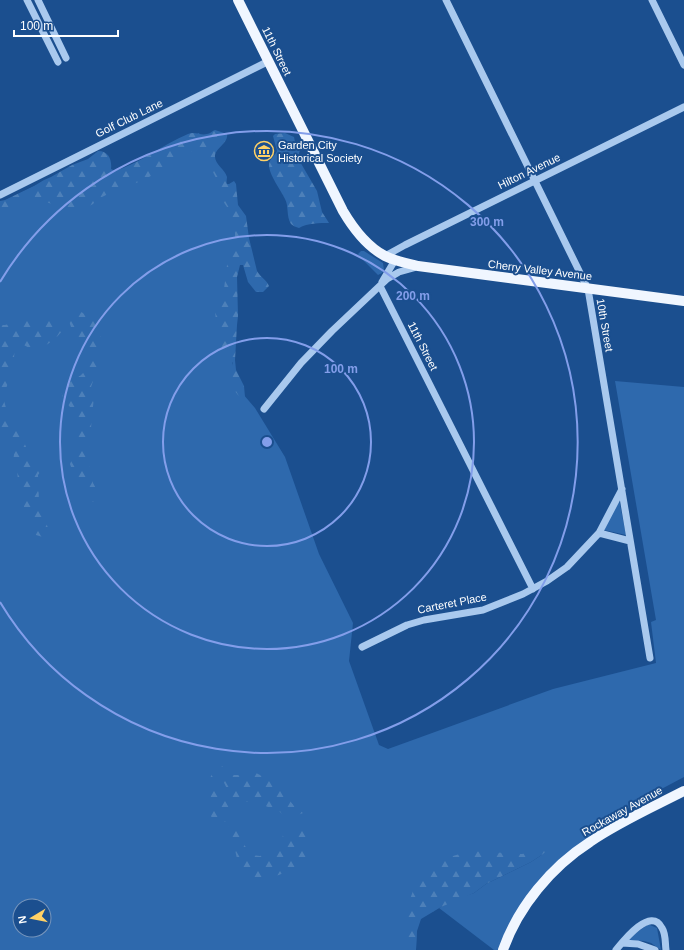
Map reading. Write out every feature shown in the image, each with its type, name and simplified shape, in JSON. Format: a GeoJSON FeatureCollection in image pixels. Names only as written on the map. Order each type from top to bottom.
{"type":"FeatureCollection","features":[{"type":"Feature","properties":{"kind":"main road","name":"11th Street"},"geometry":{"type":"LineString","coordinates":[[238,0],[342,211],[365,241],[390,258]]}},
{"type":"Feature","properties":{"kind":"main road","name":"Cherry Valley Avenue"},"geometry":{"type":"LineString","coordinates":[[390,258],[418,266],[684,301]]}},
{"type":"Feature","properties":{"kind":"main road","name":"Rockaway Avenue"},"geometry":{"type":"LineString","coordinates":[[503,950],[513,927],[526,906],[551,875],[570,856],[605,832],[684,791]]}},
{"type":"Feature","properties":{"kind":"street"},"geometry":{"type":"LineString","coordinates":[[27,0],[58,62]]}},
{"type":"Feature","properties":{"kind":"street"},"geometry":{"type":"LineString","coordinates":[[38,0],[66,58]]}},
{"type":"Feature","properties":{"kind":"street","name":"10th Street"},"geometry":{"type":"LineString","coordinates":[[446,0],[588,288],[650,658]]}},
{"type":"Feature","properties":{"kind":"street"},"geometry":{"type":"LineString","coordinates":[[652,0],[684,65]]}},
{"type":"Feature","properties":{"kind":"street","name":"Golf Club Lane"},"geometry":{"type":"LineString","coordinates":[[0,195],[269,61]]}},
{"type":"Feature","properties":{"kind":"street","name":"Hilton Avenue"},"geometry":{"type":"LineString","coordinates":[[390,258],[535,180],[684,107]]}},
{"type":"Feature","properties":{"kind":"street"},"geometry":{"type":"LineString","coordinates":[[380,286],[390,258]]}},
{"type":"Feature","properties":{"kind":"street"},"geometry":{"type":"LineString","coordinates":[[264,409],[301,363],[332,331],[380,286],[399,272],[418,266]]}},
{"type":"Feature","properties":{"kind":"street","name":"11th Street"},"geometry":{"type":"LineString","coordinates":[[380,286],[533,589]]}},
{"type":"Feature","properties":{"kind":"street","name":"Carteret Place"},"geometry":{"type":"LineString","coordinates":[[362,647],[413,622],[483,610],[533,589],[547,581],[567,567],[599,533],[622,489]]}},
{"type":"Feature","properties":{"kind":"street"},"geometry":{"type":"LineString","coordinates":[[599,533],[630,541]]}},
{"type":"Feature","properties":{"kind":"street"},"geometry":{"type":"LineString","coordinates":[[616,950],[642,923],[655,921],[662,926],[664,931],[666,950]]}},
{"type":"Feature","properties":{"kind":"street"},"geometry":{"type":"LineString","coordinates":[[622,943],[638,944],[656,950]]}},
{"type":"Feature","properties":{"kind":"green space"},"geometry":{"type":"Polygon","coordinates":[[[215,130],[227,134],[226,140],[216,152],[215,158],[226,174],[227,184],[234,181],[236,184],[238,205],[246,216],[249,238],[257,271],[269,286],[263,292],[256,292],[248,282],[243,265],[240,265],[237,277],[238,316],[235,360],[236,370],[244,386],[245,397],[243,398],[239,396],[234,388],[232,378],[233,363],[223,352],[219,339],[221,328],[216,322],[215,310],[224,289],[227,265],[235,247],[235,230],[231,213],[223,201],[219,184],[203,152],[197,148],[144,180],[113,188],[106,195],[96,200],[89,206],[76,209],[67,209],[37,199],[34,196],[15,198],[11,209],[0,224],[0,201],[34,186],[72,165],[88,159],[98,151],[102,151],[107,154],[111,162],[111,169],[115,171],[125,168],[188,134],[209,134],[215,130]]]}},
{"type":"Feature","properties":{"kind":"green space"},"geometry":{"type":"Polygon","coordinates":[[[199,133],[244,233],[227,333],[237,387],[255,408],[285,457],[319,554],[353,623],[349,661],[379,745],[388,749],[553,689],[656,663],[651,622],[656,620],[615,381],[684,387],[684,777],[637,802],[579,845],[543,882],[500,950],[494,950],[439,908],[456,899],[474,893],[486,884],[531,862],[543,854],[417,917],[416,950],[0,950],[0,203],[100,154],[109,175],[199,133]]]}},
{"type":"Feature","properties":{"kind":"green space"},"geometry":{"type":"Polygon","coordinates":[[[285,133],[294,137],[295,142],[301,148],[299,160],[317,191],[322,212],[329,223],[310,224],[299,228],[292,225],[289,221],[286,202],[273,178],[269,165],[277,151],[273,136],[275,134],[285,133]]]}},
{"type":"Feature","properties":{"kind":"green space"},"geometry":{"type":"Polygon","coordinates":[[[361,251],[364,251],[383,263],[384,270],[382,273],[378,275],[359,256],[358,254],[361,251]]]}},
{"type":"Feature","properties":{"kind":"green space"},"geometry":{"type":"Polygon","coordinates":[[[71,311],[79,311],[97,322],[101,332],[101,350],[97,356],[97,370],[91,387],[94,396],[88,459],[93,483],[99,494],[98,501],[92,502],[87,492],[78,487],[70,464],[76,450],[80,431],[79,423],[76,418],[71,417],[69,413],[70,407],[64,400],[61,389],[66,377],[80,376],[87,369],[85,348],[73,333],[67,315],[71,311]]]}},
{"type":"Feature","properties":{"kind":"green space"},"geometry":{"type":"Polygon","coordinates":[[[28,319],[56,319],[66,327],[51,342],[42,347],[31,348],[21,343],[15,346],[13,369],[3,397],[6,408],[19,430],[29,454],[37,459],[42,470],[38,475],[39,503],[48,528],[46,538],[36,535],[25,513],[23,500],[16,488],[18,481],[17,469],[11,465],[14,455],[13,446],[8,437],[0,430],[0,325],[28,319]]]}},
{"type":"Feature","properties":{"kind":"green space"},"geometry":{"type":"Polygon","coordinates":[[[619,499],[626,535],[604,530],[619,499]]]}},
{"type":"Feature","properties":{"kind":"green space"},"geometry":{"type":"Polygon","coordinates":[[[214,762],[225,768],[232,775],[240,775],[248,769],[262,776],[288,794],[290,801],[303,813],[288,819],[280,812],[256,802],[238,802],[231,797],[214,762]]]}},
{"type":"Feature","properties":{"kind":"green space"},"geometry":{"type":"Polygon","coordinates":[[[202,769],[210,772],[232,813],[230,820],[224,822],[214,822],[211,817],[211,797],[209,788],[206,781],[198,772],[202,769]]]}},
{"type":"Feature","properties":{"kind":"green space"},"geometry":{"type":"Polygon","coordinates":[[[233,823],[245,846],[252,855],[260,856],[281,846],[285,830],[295,827],[305,831],[309,839],[308,854],[301,864],[279,875],[259,879],[246,877],[239,867],[235,850],[229,845],[224,833],[233,823]]]}},
{"type":"Feature","properties":{"kind":"green space"},"geometry":{"type":"Polygon","coordinates":[[[549,848],[531,862],[486,884],[474,893],[441,907],[421,919],[417,931],[416,950],[405,950],[409,902],[413,891],[419,882],[436,865],[446,858],[470,851],[522,854],[549,848]]]}},
{"type":"Feature","properties":{"kind":"green space"},"geometry":{"type":"Polygon","coordinates":[[[647,925],[657,928],[661,950],[651,943],[629,940],[647,925]]]}},
{"type":"Feature","properties":{"kind":"place","name":"Garden City Historical Society"},"geometry":{"type":"Point","coordinates":[264,151]}}]}
